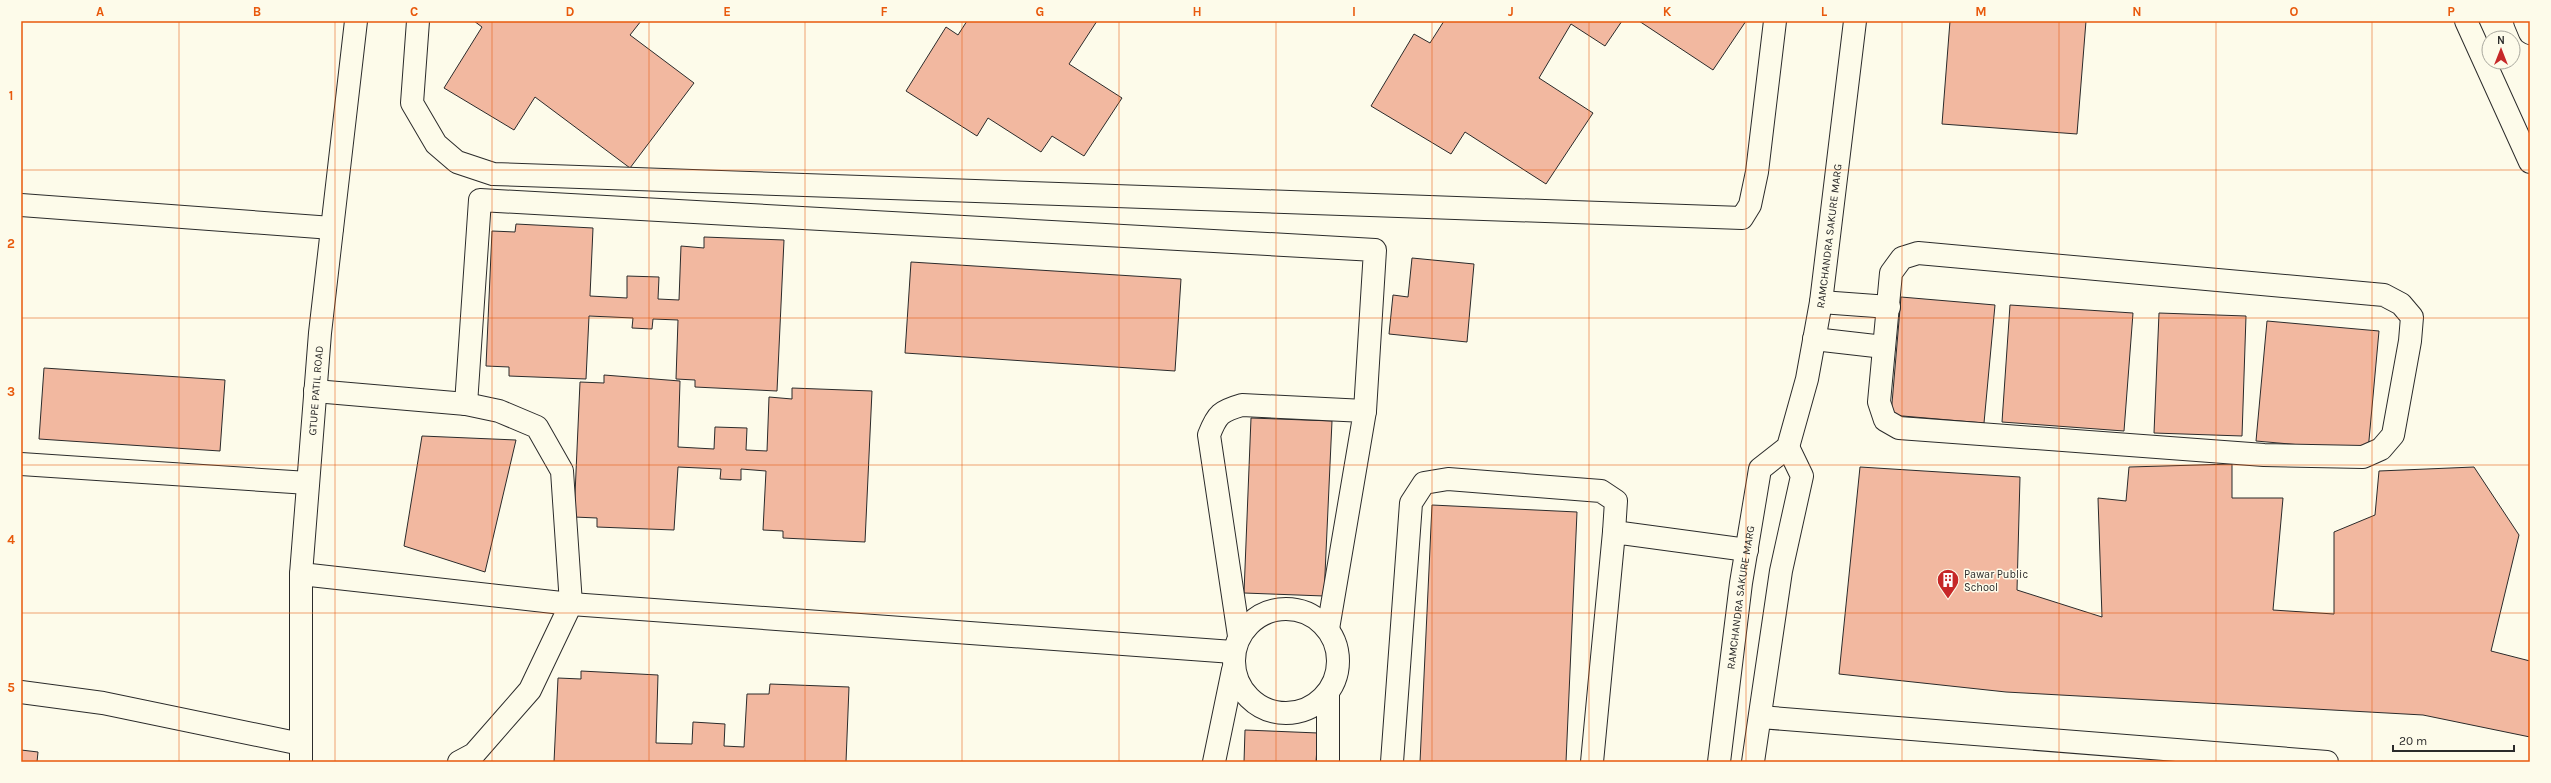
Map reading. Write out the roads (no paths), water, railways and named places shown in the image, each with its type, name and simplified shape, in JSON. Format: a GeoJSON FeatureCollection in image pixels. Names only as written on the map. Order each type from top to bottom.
{"type":"FeatureCollection","features":[{"type":"Feature","properties":{"kind":"street","name":"GTUPE PATIL ROAD"},"geometry":{"type":"LineString","coordinates":[[300,753],[300,574],[315,391],[356,21]]}},
{"type":"Feature","properties":{"kind":"street"},"geometry":{"type":"LineString","coordinates":[[418,21],[412,103],[436,144],[456,162],[493,174],[1742,218],[1750,205],[1757,172],[1775,21]]}},
{"type":"Feature","properties":{"kind":"street","name":"RAMCHANDRA SAKURE MARG"},"geometry":{"type":"LineString","coordinates":[[1719,762],[1747,550],[1760,469],[1788,447],[1807,379],[1821,302],[1855,21]]}},
{"type":"Feature","properties":{"kind":"street"},"geometry":{"type":"LineString","coordinates":[[2466,21],[2530,162]]}},
{"type":"Feature","properties":{"kind":"street"},"geometry":{"type":"LineString","coordinates":[[2525,21],[2530,33]]}},
{"type":"Feature","properties":{"kind":"street"},"geometry":{"type":"LineString","coordinates":[[466,404],[480,200],[1375,250],[1365,411],[1328,629]]}},
{"type":"Feature","properties":{"kind":"street"},"geometry":{"type":"LineString","coordinates":[[21,204],[332,228]]}},
{"type":"Feature","properties":{"kind":"street"},"geometry":{"type":"LineString","coordinates":[[1918,253],[2384,295],[2402,304],[2412,317],[2410,341],[2393,435],[2381,449],[2363,457],[2264,455],[1899,428],[1885,420],[1879,402],[1884,347],[1891,273],[1902,258],[1918,253]]}},
{"type":"Feature","properties":{"kind":"street"},"geometry":{"type":"LineString","coordinates":[[1821,302],[1889,306]]}},
{"type":"Feature","properties":{"kind":"street"},"geometry":{"type":"LineString","coordinates":[[1814,339],[1884,347]]}},
{"type":"Feature","properties":{"kind":"street"},"geometry":{"type":"LineString","coordinates":[[315,391],[466,404],[499,411],[537,427],[562,471],[570,604],[530,690],[474,754],[459,762]]}},
{"type":"Feature","properties":{"kind":"street"},"geometry":{"type":"LineString","coordinates":[[1214,762],[1235,653],[1250,622],[1265,613],[1282,609],[1299,610],[1315,618],[1328,629],[1336,644],[1339,662],[1336,678],[1328,694],[1315,705],[1299,712],[1281,714],[1270,711],[1250,700],[1239,686],[1235,653],[1209,435],[1214,421],[1223,410],[1242,405],[1365,411]]}},
{"type":"Feature","properties":{"kind":"street"},"geometry":{"type":"LineString","coordinates":[[1753,762],[1781,571],[1802,476],[1788,447]]}},
{"type":"Feature","properties":{"kind":"street"},"geometry":{"type":"LineString","coordinates":[[21,464],[308,483]]}},
{"type":"Feature","properties":{"kind":"street"},"geometry":{"type":"LineString","coordinates":[[1392,762],[1411,504],[1424,483],[1448,479],[1601,491],[1616,502],[1592,762]]}},
{"type":"Feature","properties":{"kind":"street"},"geometry":{"type":"LineString","coordinates":[[1614,532],[1747,550]]}},
{"type":"Feature","properties":{"kind":"street"},"geometry":{"type":"LineString","coordinates":[[300,574],[570,604],[1235,653]]}},
{"type":"Feature","properties":{"kind":"street"},"geometry":{"type":"LineString","coordinates":[[21,692],[103,703],[300,753]]}},
{"type":"Feature","properties":{"kind":"street"},"geometry":{"type":"LineString","coordinates":[[1328,694],[1328,762]]}},
{"type":"Feature","properties":{"kind":"street"},"geometry":{"type":"LineString","coordinates":[[1760,717],[2327,762]]}},
{"type":"Feature","properties":{"kind":"place","name":"Pawar Public School"},"geometry":{"type":"Point","coordinates":[1948,600]}}]}
